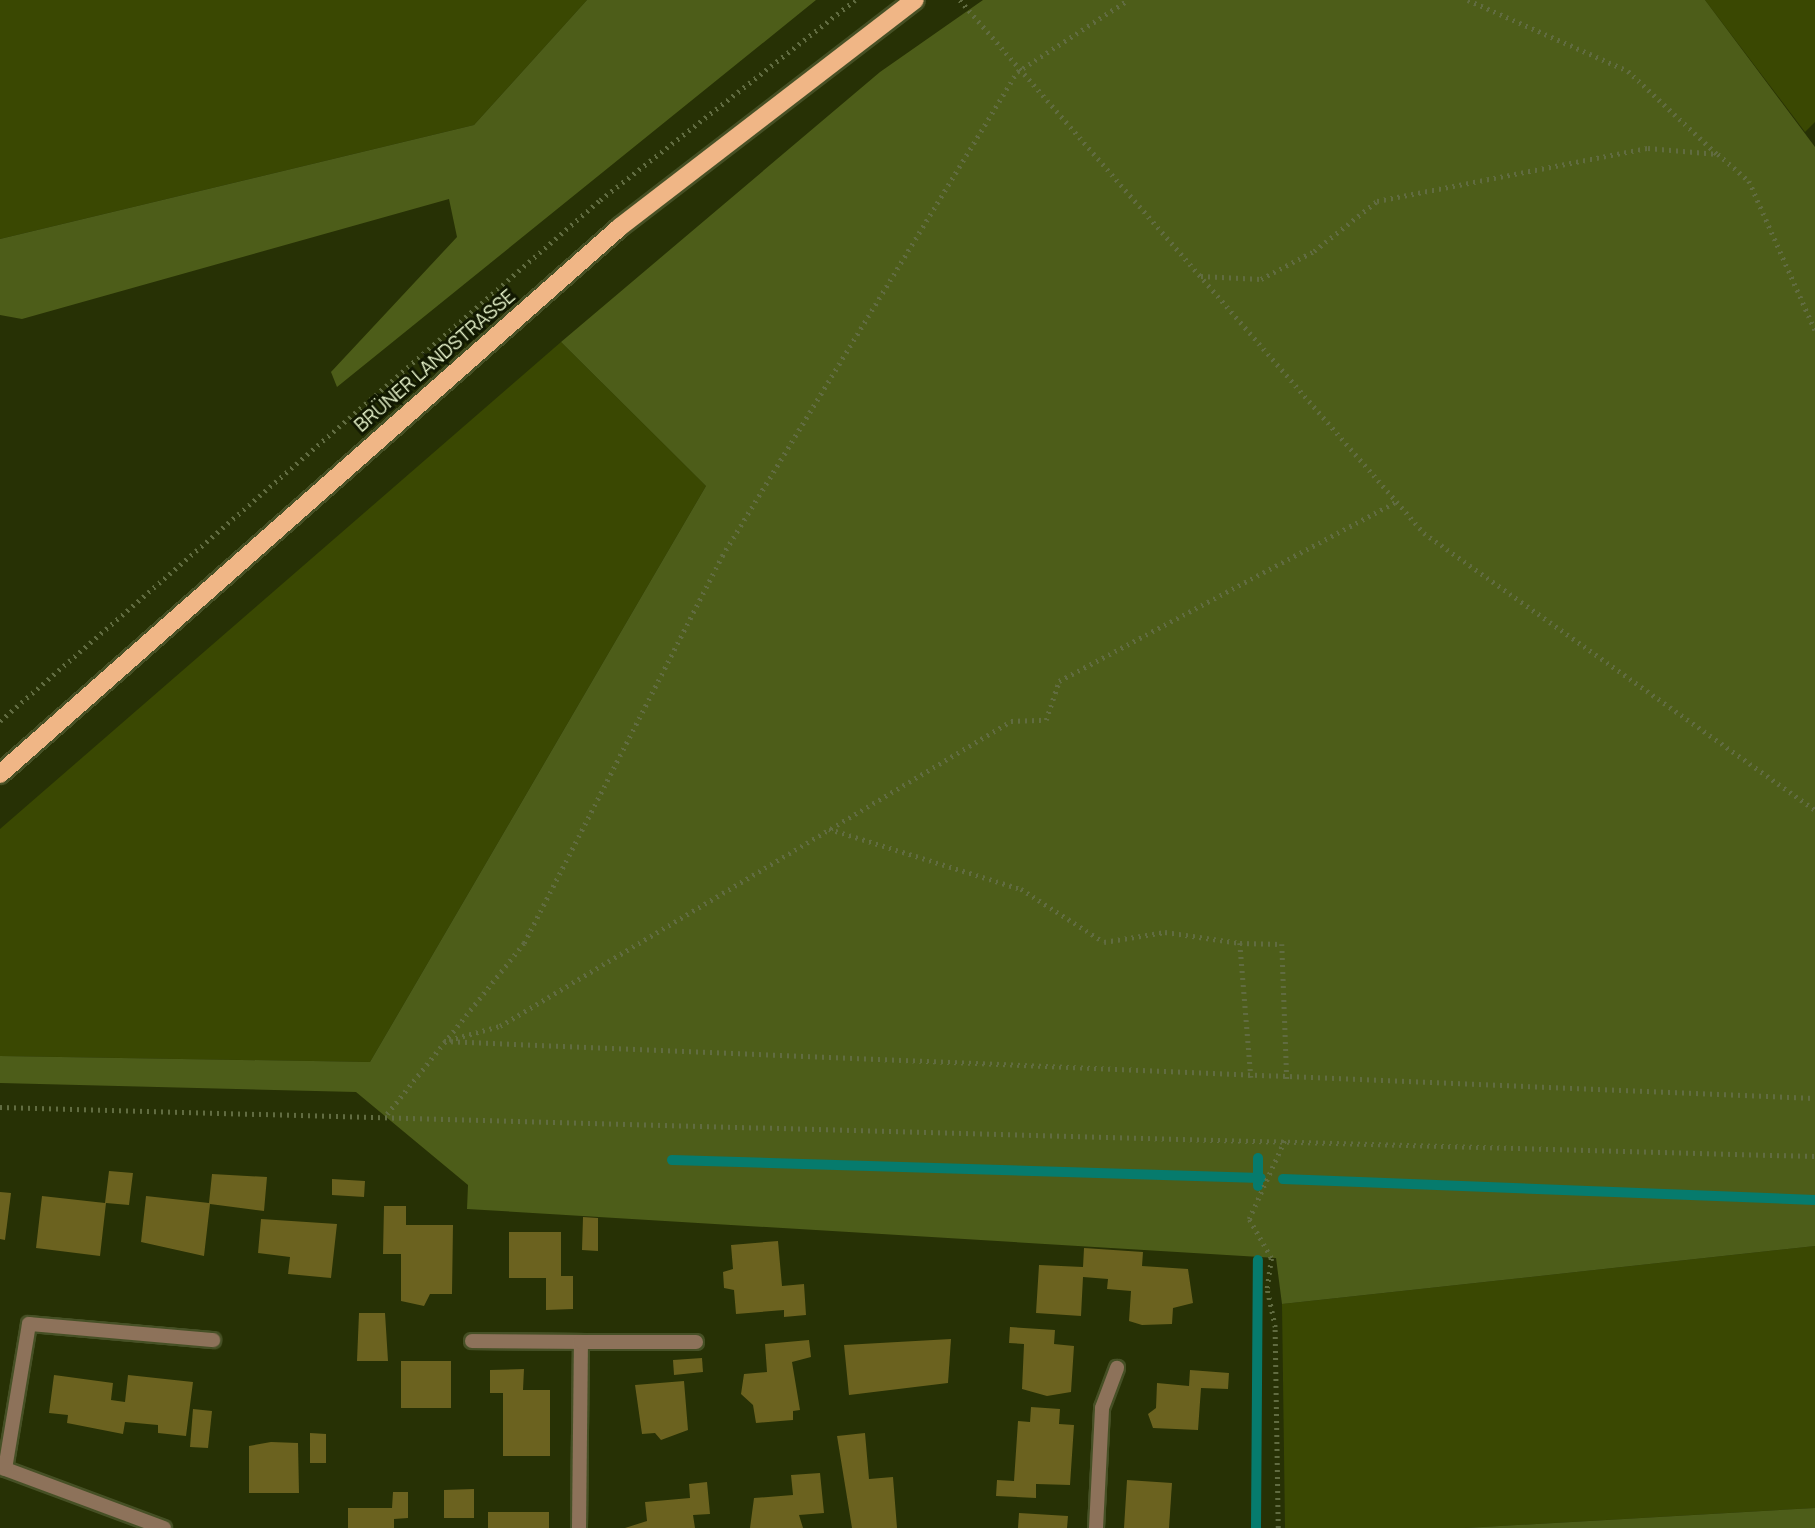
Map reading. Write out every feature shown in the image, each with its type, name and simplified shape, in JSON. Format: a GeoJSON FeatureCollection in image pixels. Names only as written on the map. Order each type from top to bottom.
{"type":"FeatureCollection","features":[{"type":"Feature","properties":{"kind":"main road","name":"BRÜNER LANDSTRASSE"},"geometry":{"type":"LineString","coordinates":[[0,774],[620,227],[915,0]]}},
{"type":"Feature","properties":{"kind":"street"},"geometry":{"type":"LineString","coordinates":[[164,1528],[3,1468],[29,1324],[213,1340]]}},
{"type":"Feature","properties":{"kind":"street"},"geometry":{"type":"LineString","coordinates":[[471,1341],[696,1342]]}},
{"type":"Feature","properties":{"kind":"street"},"geometry":{"type":"LineString","coordinates":[[579,1528],[580,1342]]}},
{"type":"Feature","properties":{"kind":"street"},"geometry":{"type":"LineString","coordinates":[[1096,1528],[1102,1408],[1116,1368]]}},
{"type":"Feature","properties":{"kind":"path"},"geometry":{"type":"LineString","coordinates":[[0,721],[600,200],[855,0]]}},
{"type":"Feature","properties":{"kind":"path"},"geometry":{"type":"LineString","coordinates":[[960,0],[1017,72],[1200,276],[1424,533],[1815,810]]}},
{"type":"Feature","properties":{"kind":"path"},"geometry":{"type":"LineString","coordinates":[[386,1115],[524,943],[722,556],[1017,72],[1128,0]]}},
{"type":"Feature","properties":{"kind":"path"},"geometry":{"type":"LineString","coordinates":[[1468,0],[1628,71],[1749,181],[1815,330]]}},
{"type":"Feature","properties":{"kind":"path"},"geometry":{"type":"LineString","coordinates":[[1200,276],[1261,279],[1314,251],[1377,201],[1648,148],[1718,154]]}},
{"type":"Feature","properties":{"kind":"path"},"geometry":{"type":"LineString","coordinates":[[444,1041],[500,1026],[1011,721],[1046,720],[1059,681],[1396,502]]}},
{"type":"Feature","properties":{"kind":"path"},"geometry":{"type":"LineString","coordinates":[[829,829],[1021,889],[1104,942],[1165,932],[1240,943],[1282,944],[1287,1079]]}},
{"type":"Feature","properties":{"kind":"path"},"geometry":{"type":"LineString","coordinates":[[1240,943],[1251,1078]]}},
{"type":"Feature","properties":{"kind":"path"},"geometry":{"type":"LineString","coordinates":[[444,1041],[1251,1078],[1815,1098]]}},
{"type":"Feature","properties":{"kind":"path"},"geometry":{"type":"LineString","coordinates":[[0,1107],[1286,1137],[1815,1156]]}},
{"type":"Feature","properties":{"kind":"path"},"geometry":{"type":"LineString","coordinates":[[1278,1528],[1275,1327],[1266,1288],[1271,1258],[1249,1219],[1286,1137]]}},
{"type":"Feature","properties":{"kind":"green space"},"geometry":{"type":"Polygon","coordinates":[[[0,0],[587,0],[474,125],[0,239],[0,0]]]}},
{"type":"Feature","properties":{"kind":"green space"},"geometry":{"type":"Polygon","coordinates":[[[587,0],[816,0],[337,387],[331,372],[457,237],[449,199],[22,319],[0,315],[0,239],[474,125],[587,0]]]}},
{"type":"Feature","properties":{"kind":"green space"},"geometry":{"type":"Polygon","coordinates":[[[983,0],[1705,0],[1815,147],[1815,1246],[1282,1304],[1276,1258],[467,1209],[468,1185],[356,1092],[0,1083],[0,1056],[370,1062],[706,486],[561,342],[880,72],[983,0]]]}},
{"type":"Feature","properties":{"kind":"green space"},"geometry":{"type":"Polygon","coordinates":[[[1705,0],[1815,0],[1815,122],[1805,132],[1705,0]]]}},
{"type":"Feature","properties":{"kind":"green space"},"geometry":{"type":"Polygon","coordinates":[[[561,342],[706,486],[370,1062],[0,1056],[0,829],[561,342]]]}},
{"type":"Feature","properties":{"kind":"green space"},"geometry":{"type":"Polygon","coordinates":[[[1815,1246],[1815,1508],[1465,1528],[1285,1528],[1282,1304],[1815,1246]]]}},
{"type":"Feature","properties":{"kind":"green space"},"geometry":{"type":"Polygon","coordinates":[[[1815,1508],[1815,1528],[1465,1528],[1815,1508]]]}},
{"type":"Feature","properties":{"kind":"building"},"geometry":{"type":"Polygon","coordinates":[[[109,1171],[133,1173],[129,1205],[106,1203],[100,1256],[36,1248],[42,1196],[105,1203],[109,1171]]]}},
{"type":"Feature","properties":{"kind":"building"},"geometry":{"type":"Polygon","coordinates":[[[212,1174],[267,1177],[264,1211],[210,1204],[204,1256],[141,1242],[146,1196],[209,1203],[212,1174]]]}},
{"type":"Feature","properties":{"kind":"building"},"geometry":{"type":"Polygon","coordinates":[[[332,1179],[365,1181],[364,1197],[332,1195],[332,1179]]]}},
{"type":"Feature","properties":{"kind":"building"},"geometry":{"type":"Polygon","coordinates":[[[0,1192],[11,1193],[5,1240],[0,1239],[0,1192]]]}},
{"type":"Feature","properties":{"kind":"building"},"geometry":{"type":"Polygon","coordinates":[[[384,1206],[406,1206],[406,1225],[453,1225],[452,1294],[430,1294],[424,1306],[401,1301],[401,1254],[383,1254],[384,1206]]]}},
{"type":"Feature","properties":{"kind":"building"},"geometry":{"type":"Polygon","coordinates":[[[583,1217],[598,1218],[598,1251],[582,1250],[583,1217]]]}},
{"type":"Feature","properties":{"kind":"building"},"geometry":{"type":"Polygon","coordinates":[[[261,1219],[337,1224],[331,1278],[288,1274],[290,1257],[258,1253],[261,1219]]]}},
{"type":"Feature","properties":{"kind":"building"},"geometry":{"type":"Polygon","coordinates":[[[509,1232],[561,1232],[561,1276],[573,1276],[573,1309],[546,1310],[546,1278],[509,1278],[509,1232]]]}},
{"type":"Feature","properties":{"kind":"building"},"geometry":{"type":"Polygon","coordinates":[[[778,1241],[782,1286],[804,1284],[806,1315],[784,1317],[784,1310],[736,1314],[734,1290],[724,1288],[723,1272],[733,1269],[731,1245],[778,1241]]]}},
{"type":"Feature","properties":{"kind":"building"},"geometry":{"type":"Polygon","coordinates":[[[1084,1248],[1143,1252],[1142,1266],[1188,1269],[1193,1303],[1173,1308],[1172,1324],[1142,1325],[1129,1321],[1131,1291],[1107,1289],[1108,1279],[1083,1277],[1081,1316],[1036,1313],[1039,1265],[1083,1267],[1084,1248]]]}},
{"type":"Feature","properties":{"kind":"building"},"geometry":{"type":"Polygon","coordinates":[[[359,1313],[385,1313],[388,1361],[357,1361],[359,1313]]]}},
{"type":"Feature","properties":{"kind":"building"},"geometry":{"type":"Polygon","coordinates":[[[1010,1327],[1055,1330],[1054,1344],[1074,1346],[1071,1392],[1047,1396],[1022,1389],[1024,1344],[1009,1343],[1010,1327]]]}},
{"type":"Feature","properties":{"kind":"building"},"geometry":{"type":"Polygon","coordinates":[[[951,1339],[948,1383],[849,1395],[844,1345],[951,1339]]]}},
{"type":"Feature","properties":{"kind":"building"},"geometry":{"type":"Polygon","coordinates":[[[809,1340],[811,1357],[792,1362],[800,1410],[793,1411],[793,1420],[756,1423],[753,1405],[741,1394],[744,1374],[767,1372],[765,1344],[809,1340]]]}},
{"type":"Feature","properties":{"kind":"building"},"geometry":{"type":"Polygon","coordinates":[[[702,1358],[703,1372],[674,1375],[673,1360],[702,1358]]]}},
{"type":"Feature","properties":{"kind":"building"},"geometry":{"type":"Polygon","coordinates":[[[401,1361],[451,1361],[451,1408],[401,1408],[401,1361]]]}},
{"type":"Feature","properties":{"kind":"building"},"geometry":{"type":"Polygon","coordinates":[[[524,1369],[523,1390],[550,1390],[550,1456],[503,1456],[503,1393],[490,1393],[490,1370],[524,1369]]]}},
{"type":"Feature","properties":{"kind":"building"},"geometry":{"type":"Polygon","coordinates":[[[1190,1370],[1229,1373],[1228,1389],[1201,1388],[1198,1430],[1153,1428],[1148,1414],[1156,1408],[1157,1383],[1189,1386],[1190,1370]]]}},
{"type":"Feature","properties":{"kind":"building"},"geometry":{"type":"Polygon","coordinates":[[[54,1375],[113,1383],[111,1400],[125,1402],[128,1375],[193,1382],[186,1436],[158,1433],[158,1425],[125,1422],[123,1434],[67,1423],[68,1415],[49,1413],[54,1375]]]}},
{"type":"Feature","properties":{"kind":"building"},"geometry":{"type":"Polygon","coordinates":[[[684,1381],[688,1430],[661,1440],[655,1433],[642,1434],[635,1385],[684,1381]]]}},
{"type":"Feature","properties":{"kind":"building"},"geometry":{"type":"Polygon","coordinates":[[[1031,1407],[1060,1409],[1059,1424],[1074,1425],[1070,1485],[1036,1484],[1036,1498],[996,1496],[997,1480],[1014,1481],[1018,1421],[1030,1422],[1031,1407]]]}},
{"type":"Feature","properties":{"kind":"building"},"geometry":{"type":"Polygon","coordinates":[[[193,1409],[212,1411],[208,1448],[190,1447],[193,1409]]]}},
{"type":"Feature","properties":{"kind":"building"},"geometry":{"type":"Polygon","coordinates":[[[310,1433],[326,1434],[326,1463],[310,1463],[310,1433]]]}},
{"type":"Feature","properties":{"kind":"building"},"geometry":{"type":"Polygon","coordinates":[[[865,1433],[869,1479],[893,1477],[897,1528],[852,1528],[837,1436],[865,1433]]]}},
{"type":"Feature","properties":{"kind":"building"},"geometry":{"type":"Polygon","coordinates":[[[271,1442],[298,1443],[299,1493],[249,1493],[249,1446],[271,1442]]]}},
{"type":"Feature","properties":{"kind":"building"},"geometry":{"type":"Polygon","coordinates":[[[820,1473],[824,1513],[799,1515],[803,1528],[750,1528],[754,1498],[793,1495],[791,1475],[820,1473]]]}},
{"type":"Feature","properties":{"kind":"building"},"geometry":{"type":"Polygon","coordinates":[[[1127,1480],[1172,1483],[1169,1528],[1124,1528],[1127,1480]]]}},
{"type":"Feature","properties":{"kind":"building"},"geometry":{"type":"Polygon","coordinates":[[[707,1482],[710,1514],[693,1515],[695,1528],[625,1528],[647,1521],[645,1502],[690,1498],[689,1484],[707,1482]]]}},
{"type":"Feature","properties":{"kind":"building"},"geometry":{"type":"Polygon","coordinates":[[[474,1489],[474,1518],[444,1518],[444,1490],[474,1489]]]}},
{"type":"Feature","properties":{"kind":"building"},"geometry":{"type":"Polygon","coordinates":[[[393,1492],[408,1492],[408,1518],[394,1519],[394,1528],[348,1528],[348,1508],[392,1508],[393,1492]]]}},
{"type":"Feature","properties":{"kind":"building"},"geometry":{"type":"Polygon","coordinates":[[[488,1512],[549,1512],[549,1528],[488,1528],[488,1512]]]}},
{"type":"Feature","properties":{"kind":"building"},"geometry":{"type":"Polygon","coordinates":[[[1019,1513],[1068,1516],[1067,1528],[1018,1528],[1019,1513]]]}},
{"type":"Feature","properties":{"kind":"waterway"},"geometry":{"type":"LineString","coordinates":[[1258,1158],[1258,1186]]}},
{"type":"Feature","properties":{"kind":"waterway"},"geometry":{"type":"LineString","coordinates":[[672,1160],[1261,1178]]}},
{"type":"Feature","properties":{"kind":"waterway"},"geometry":{"type":"LineString","coordinates":[[1283,1179],[1815,1200]]}},
{"type":"Feature","properties":{"kind":"waterway"},"geometry":{"type":"LineString","coordinates":[[1256,1528],[1258,1260]]}}]}
